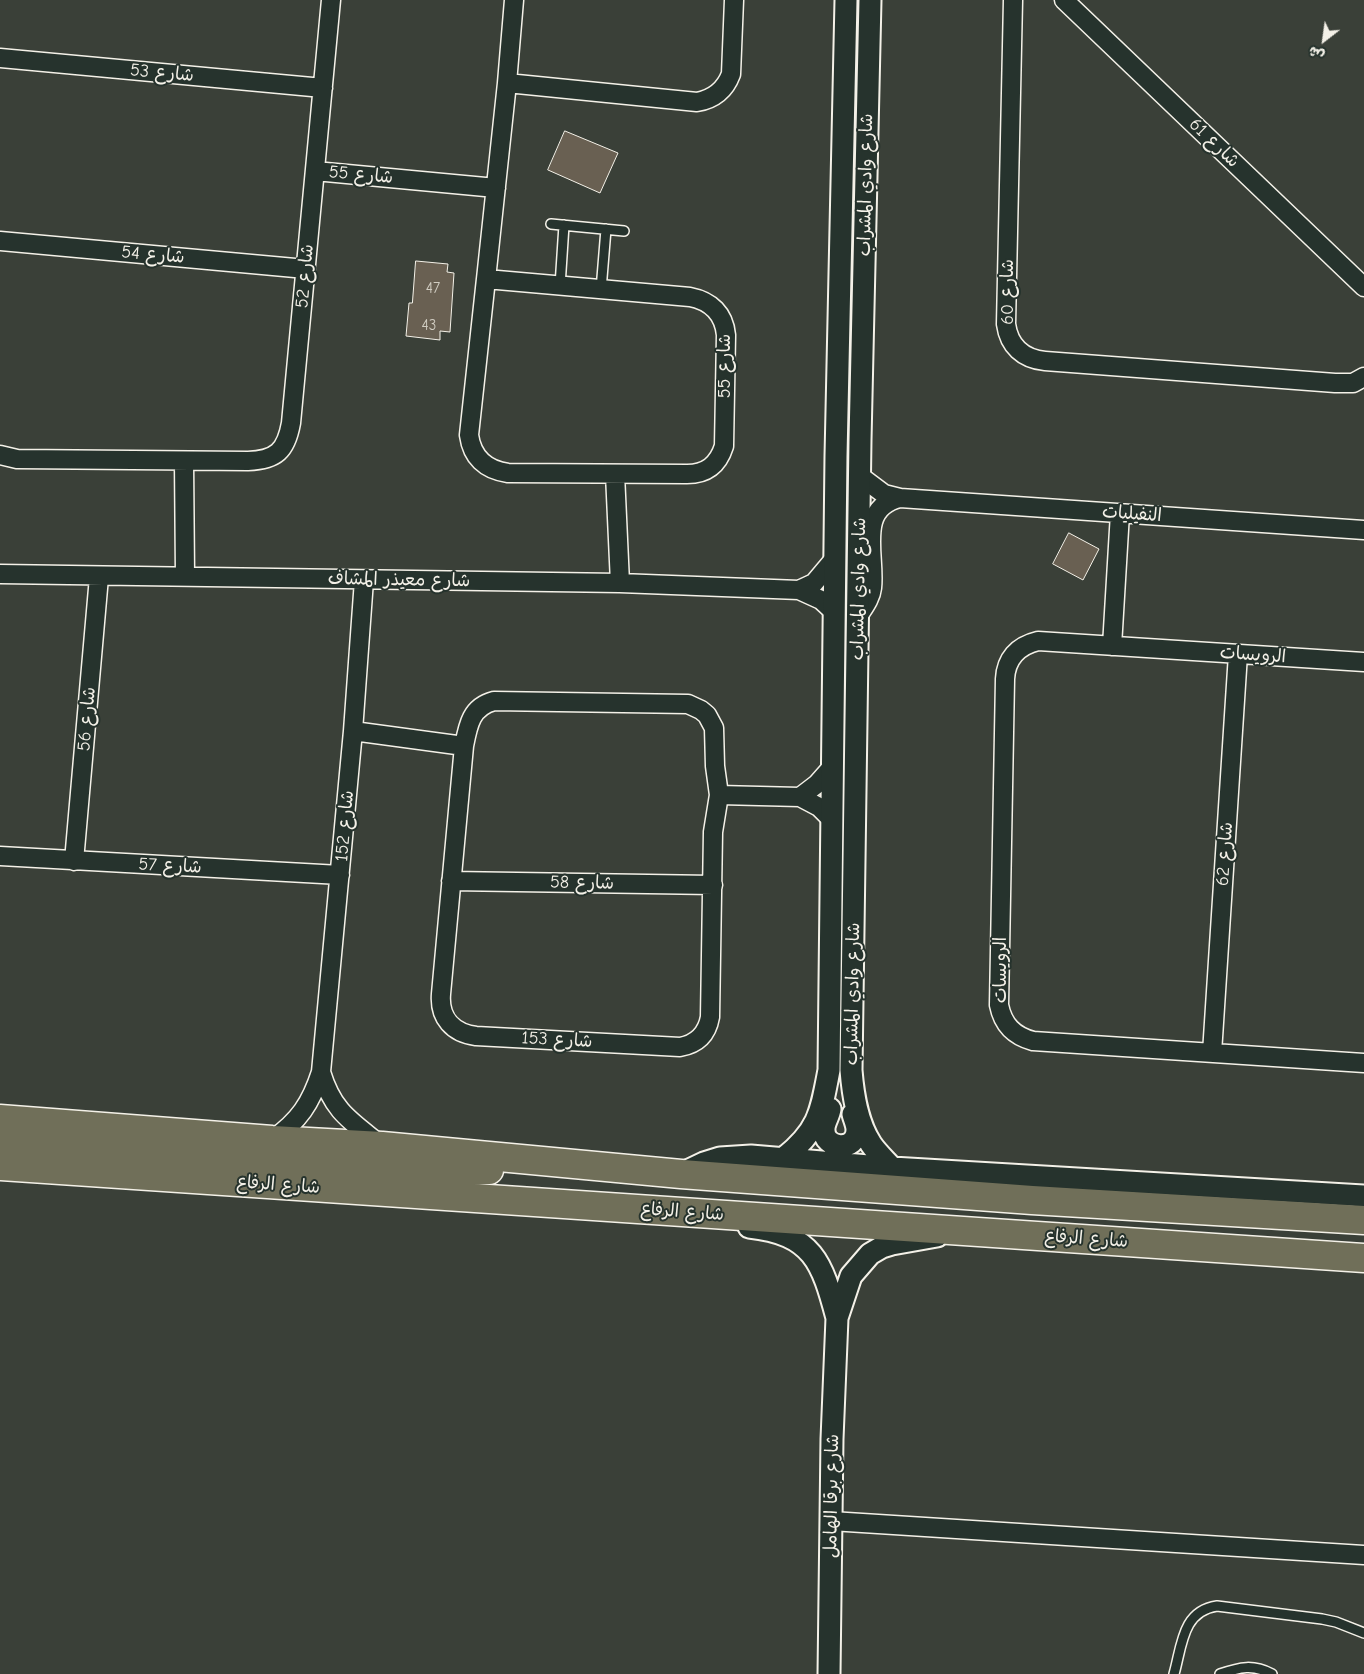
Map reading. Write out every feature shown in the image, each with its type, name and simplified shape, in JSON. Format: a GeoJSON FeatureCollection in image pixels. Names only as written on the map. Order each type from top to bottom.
{"type":"FeatureCollection","features":[{"type":"Feature","properties":{"kind":"main road","name":"شارع الرفاع"},"geometry":{"type":"LineString","coordinates":[[0,1119],[272,1140],[382,1146],[681,1174],[1032,1200],[1364,1220]]}},
{"type":"Feature","properties":{"kind":"main road"},"geometry":{"type":"LineString","coordinates":[[0,1140],[425,1171],[474,1171],[547,1160]]}},
{"type":"Feature","properties":{"kind":"main road","name":"شارع الرفاع"},"geometry":{"type":"LineString","coordinates":[[0,1166],[1364,1258]]}},
{"type":"Feature","properties":{"kind":"main road"},"geometry":{"type":"LineString","coordinates":[[0,1178],[31,1177],[68,1171]]}},
{"type":"Feature","properties":{"kind":"street","name":"شارع 52"},"geometry":{"type":"LineString","coordinates":[[0,455],[17,459],[257,460],[273,456],[284,446],[291,424],[331,0]]}},
{"type":"Feature","properties":{"kind":"street","name":"شارع 55"},"geometry":{"type":"LineString","coordinates":[[486,279],[698,299],[712,306],[722,319],[726,335],[724,446],[717,461],[704,472],[696,474],[508,473],[491,469],[478,458],[470,443],[469,435],[507,83],[514,0]]}},
{"type":"Feature","properties":{"kind":"street"},"geometry":{"type":"LineString","coordinates":[[507,83],[690,101],[712,98],[724,88],[731,74],[734,0]]}},
{"type":"Feature","properties":{"kind":"street","name":"شارع وادي المشراب"},"geometry":{"type":"LineString","coordinates":[[784,1158],[801,1143],[814,1126],[822,1107],[829,1070],[834,612],[846,0]]}},
{"type":"Feature","properties":{"kind":"street","name":"شارع وادي المشراب"},"geometry":{"type":"LineString","coordinates":[[870,0],[860,476],[851,1070],[858,1110],[866,1134],[878,1153],[892,1168]]}},
{"type":"Feature","properties":{"kind":"street","name":"شارع 60"},"geometry":{"type":"LineString","coordinates":[[1013,0],[1006,324],[1009,338],[1018,350],[1031,358],[1045,361],[1353,383],[1364,377]]}},
{"type":"Feature","properties":{"kind":"street","name":"شارع 61"},"geometry":{"type":"LineString","coordinates":[[1064,0],[1364,287]]}},
{"type":"Feature","properties":{"kind":"street","name":"شارع 53"},"geometry":{"type":"LineString","coordinates":[[0,58],[323,88]]}},
{"type":"Feature","properties":{"kind":"street","name":"شارع 55"},"geometry":{"type":"LineString","coordinates":[[315,171],[496,188]]}},
{"type":"Feature","properties":{"kind":"street","name":"شارع 54"},"geometry":{"type":"LineString","coordinates":[[0,241],[306,269]]}},
{"type":"Feature","properties":{"kind":"street"},"geometry":{"type":"LineString","coordinates":[[184,461],[185,576]]}},
{"type":"Feature","properties":{"kind":"street"},"geometry":{"type":"LineString","coordinates":[[616,474],[620,583]]}},
{"type":"Feature","properties":{"kind":"street","name":"النفيليات"},"geometry":{"type":"LineString","coordinates":[[860,476],[884,494],[900,498],[1364,530]]}},
{"type":"Feature","properties":{"kind":"street"},"geometry":{"type":"LineString","coordinates":[[859,615],[872,588],[871,530],[874,516],[882,505],[900,498]]}},
{"type":"Feature","properties":{"kind":"street"},"geometry":{"type":"LineString","coordinates":[[1112,646],[1120,513]]}},
{"type":"Feature","properties":{"kind":"street"},"geometry":{"type":"LineString","coordinates":[[799,590],[814,582],[835,558]]}},
{"type":"Feature","properties":{"kind":"street","name":"شارع معيذر المشاف"},"geometry":{"type":"LineString","coordinates":[[0,574],[99,577],[185,576],[620,583],[799,590],[821,600],[834,612]]}},
{"type":"Feature","properties":{"kind":"street","name":"شارع 56"},"geometry":{"type":"LineString","coordinates":[[74,861],[99,577]]}},
{"type":"Feature","properties":{"kind":"street","name":"شارع 152"},"geometry":{"type":"LineString","coordinates":[[272,1140],[301,1114],[314,1092],[321,1072],[354,732],[364,580]]}},
{"type":"Feature","properties":{"kind":"street","name":"الرويسات"},"geometry":{"type":"LineString","coordinates":[[1364,662],[1038,642],[1022,646],[1007,664],[1005,679],[999,1004],[1004,1022],[1010,1029],[1017,1035],[1033,1041],[1364,1063]]}},
{"type":"Feature","properties":{"kind":"street","name":"شارع 62"},"geometry":{"type":"LineString","coordinates":[[1212,1053],[1238,654]]}},
{"type":"Feature","properties":{"kind":"street","name":"شارع 153"},"geometry":{"type":"LineString","coordinates":[[494,701],[688,704],[702,710],[714,728],[715,766],[719,795],[713,832],[710,1017],[706,1032],[694,1042],[680,1047],[476,1036],[459,1032],[446,1020],[440,1003],[464,746],[467,728],[472,716],[481,706],[494,701]]}},
{"type":"Feature","properties":{"kind":"street"},"geometry":{"type":"LineString","coordinates":[[354,732],[464,746]]}},
{"type":"Feature","properties":{"kind":"street"},"geometry":{"type":"LineString","coordinates":[[800,797],[812,788],[832,767]]}},
{"type":"Feature","properties":{"kind":"street"},"geometry":{"type":"LineString","coordinates":[[719,795],[800,797],[819,807],[831,819]]}},
{"type":"Feature","properties":{"kind":"street","name":"شارع 57"},"geometry":{"type":"LineString","coordinates":[[0,856],[340,876]]}},
{"type":"Feature","properties":{"kind":"street","name":"شارع 58"},"geometry":{"type":"LineString","coordinates":[[451,881],[713,885]]}},
{"type":"Feature","properties":{"kind":"street"},"geometry":{"type":"LineString","coordinates":[[829,1070],[832,1097],[824,1129],[828,1140],[838,1146],[849,1144],[857,1130],[851,1105],[851,1070]]}},
{"type":"Feature","properties":{"kind":"street","name":"شارع 152"},"geometry":{"type":"LineString","coordinates":[[321,1072],[326,1088],[336,1106],[382,1146]]}},
{"type":"Feature","properties":{"kind":"street"},"geometry":{"type":"LineString","coordinates":[[681,1174],[704,1163],[736,1156],[784,1158],[892,1168],[1364,1196]]}},
{"type":"Feature","properties":{"kind":"street","name":"شارع برقا الهامل"},"geometry":{"type":"LineString","coordinates":[[668,1211],[710,1223],[773,1231],[794,1239],[811,1252],[821,1266],[837,1318]]}},
{"type":"Feature","properties":{"kind":"street","name":"شارع برقا الهامل"},"geometry":{"type":"LineString","coordinates":[[829,1674],[832,1439],[837,1318],[850,1276],[870,1254],[882,1247],[972,1231]]}},
{"type":"Feature","properties":{"kind":"street"},"geometry":{"type":"LineString","coordinates":[[831,1520],[1364,1555]]}},
{"type":"Feature","properties":{"kind":"lane"},"geometry":{"type":"LineString","coordinates":[[551,224],[624,231]]}},
{"type":"Feature","properties":{"kind":"lane"},"geometry":{"type":"LineString","coordinates":[[560,286],[564,226]]}},
{"type":"Feature","properties":{"kind":"lane"},"geometry":{"type":"LineString","coordinates":[[601,290],[606,229]]}},
{"type":"Feature","properties":{"kind":"lane"},"geometry":{"type":"LineString","coordinates":[[1174,1674],[1191,1618],[1207,1608],[1217,1606],[1322,1619],[1350,1626],[1364,1632]]}},
{"type":"Feature","properties":{"kind":"lane"},"geometry":{"type":"LineString","coordinates":[[1220,1674],[1244,1667],[1254,1667],[1272,1674]]}},
{"type":"Feature","properties":{"kind":"building"},"geometry":{"type":"Polygon","coordinates":[[[565,131],[618,153],[600,193],[548,170],[565,131]]]}},
{"type":"Feature","properties":{"kind":"building"},"geometry":{"type":"Polygon","coordinates":[[[416,261],[448,264],[447,272],[454,273],[450,332],[440,331],[440,340],[406,336],[409,303],[412,303],[416,261]]]}},
{"type":"Feature","properties":{"kind":"building"},"geometry":{"type":"Polygon","coordinates":[[[1069,533],[1099,549],[1083,580],[1053,564],[1069,533]]]}}]}
